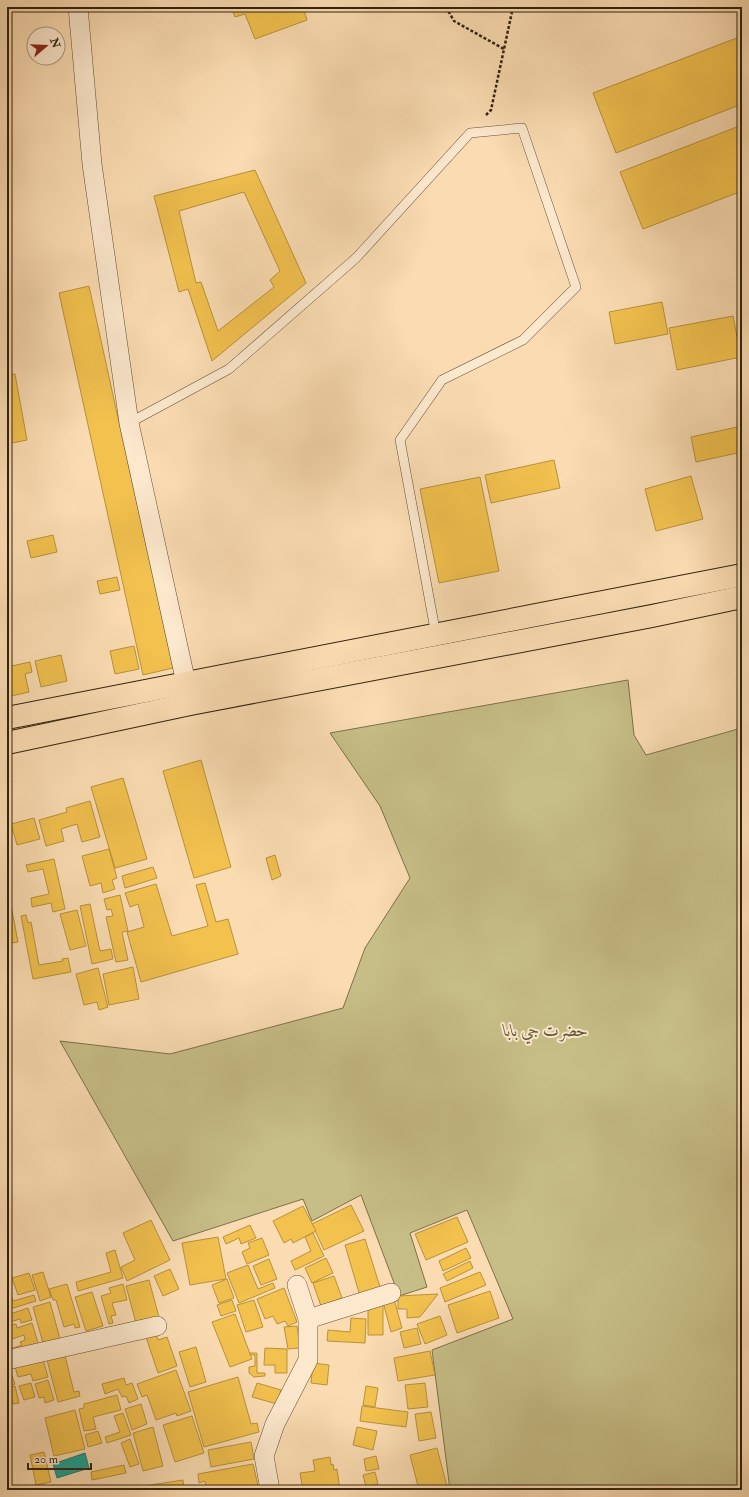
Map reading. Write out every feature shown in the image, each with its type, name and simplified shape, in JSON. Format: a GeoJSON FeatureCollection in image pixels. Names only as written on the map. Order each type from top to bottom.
{"type":"FeatureCollection","features":[{"type":"Feature","properties":{"kind":"main road"},"geometry":{"type":"LineString","coordinates":[[7,743],[742,575]]}},
{"type":"Feature","properties":{"kind":"main road"},"geometry":{"type":"LineString","coordinates":[[7,718],[186,683],[438,645],[652,616],[742,597]]}},
{"type":"Feature","properties":{"kind":"main road"},"geometry":{"type":"LineString","coordinates":[[105,699],[108,721]]}},
{"type":"Feature","properties":{"kind":"street"},"geometry":{"type":"LineString","coordinates":[[78,7],[92,164],[129,423],[186,683]]}},
{"type":"Feature","properties":{"kind":"street"},"geometry":{"type":"LineString","coordinates":[[270,1490],[264,1456],[275,1424],[308,1360],[308,1319],[297,1285]]}},
{"type":"Feature","properties":{"kind":"street"},"geometry":{"type":"LineString","coordinates":[[308,1319],[391,1293]]}},
{"type":"Feature","properties":{"kind":"street"},"geometry":{"type":"LineString","coordinates":[[7,1360],[157,1326]]}},
{"type":"Feature","properties":{"kind":"lane"},"geometry":{"type":"LineString","coordinates":[[129,423],[229,369],[356,258],[470,133],[522,128],[576,287],[523,340],[442,380],[400,440],[438,645]]}},
{"type":"Feature","properties":{"kind":"path"},"geometry":{"type":"LineString","coordinates":[[446,7],[454,21],[504,49]]}},
{"type":"Feature","properties":{"kind":"path"},"geometry":{"type":"LineString","coordinates":[[470,133],[491,110],[513,7]]}},
{"type":"Feature","properties":{"kind":"green space","name":"حضرت جي بابا"},"geometry":{"type":"Polygon","coordinates":[[[628,680],[634,735],[646,755],[738,729],[742,726],[742,1490],[450,1490],[432,1350],[513,1319],[467,1210],[410,1233],[427,1287],[399,1296],[361,1195],[312,1221],[303,1199],[173,1241],[60,1041],[170,1054],[343,1008],[365,948],[410,878],[380,806],[330,733],[628,680]]]}},
{"type":"Feature","properties":{"kind":"building: Homes"},"geometry":{"type":"Polygon","coordinates":[[[231,7],[303,7],[307,20],[255,39],[245,14],[235,17],[231,7]]]}},
{"type":"Feature","properties":{"kind":"building: Homes"},"geometry":{"type":"Polygon","coordinates":[[[742,36],[742,104],[616,153],[593,93],[742,36]]]}},
{"type":"Feature","properties":{"kind":"building: Homes"},"geometry":{"type":"Polygon","coordinates":[[[742,125],[742,191],[643,229],[620,172],[742,125]]]}},
{"type":"Feature","properties":{"kind":"building: Homes"},"geometry":{"type":"Polygon","coordinates":[[[255,170],[306,283],[212,361],[188,289],[179,292],[154,196],[255,170]],[[244,192],[179,211],[196,283],[201,282],[218,331],[274,287],[270,280],[280,271],[244,192]]]}},
{"type":"Feature","properties":{"kind":"building: Homes"},"geometry":{"type":"Polygon","coordinates":[[[89,286],[173,668],[143,675],[59,293],[89,286]]]}},
{"type":"Feature","properties":{"kind":"building: Homes"},"geometry":{"type":"Polygon","coordinates":[[[662,302],[668,334],[615,344],[609,312],[662,302]]]}},
{"type":"Feature","properties":{"kind":"building: Homes"},"geometry":{"type":"Polygon","coordinates":[[[733,316],[741,357],[677,370],[669,328],[733,316]]]}},
{"type":"Feature","properties":{"kind":"building: Homes"},"geometry":{"type":"Polygon","coordinates":[[[15,374],[27,440],[7,444],[7,375],[15,374]]]}},
{"type":"Feature","properties":{"kind":"building: Homes"},"geometry":{"type":"Polygon","coordinates":[[[742,426],[742,452],[696,462],[691,437],[742,426]]]}},
{"type":"Feature","properties":{"kind":"building: Homes"},"geometry":{"type":"Polygon","coordinates":[[[554,460],[560,488],[491,503],[485,475],[554,460]]]}},
{"type":"Feature","properties":{"kind":"building: Homes"},"geometry":{"type":"Polygon","coordinates":[[[691,476],[703,519],[656,531],[645,489],[691,476]]]}},
{"type":"Feature","properties":{"kind":"building: Homes"},"geometry":{"type":"Polygon","coordinates":[[[480,477],[499,571],[439,583],[420,489],[480,477]]]}},
{"type":"Feature","properties":{"kind":"building: Homes"},"geometry":{"type":"Polygon","coordinates":[[[53,535],[57,552],[31,558],[27,541],[53,535]]]}},
{"type":"Feature","properties":{"kind":"building: Homes"},"geometry":{"type":"Polygon","coordinates":[[[117,577],[120,590],[100,594],[97,581],[117,577]]]}},
{"type":"Feature","properties":{"kind":"building: Homes"},"geometry":{"type":"Polygon","coordinates":[[[134,646],[139,669],[115,674],[110,651],[134,646]]]}},
{"type":"Feature","properties":{"kind":"building: Homes"},"geometry":{"type":"Polygon","coordinates":[[[61,655],[67,681],[41,687],[35,661],[61,655]]]}},
{"type":"Feature","properties":{"kind":"building: Homes"},"geometry":{"type":"Polygon","coordinates":[[[30,662],[32,672],[25,674],[29,692],[7,697],[7,667],[30,662]]]}},
{"type":"Feature","properties":{"kind":"building: Homes"},"geometry":{"type":"Polygon","coordinates":[[[201,760],[231,867],[194,878],[163,771],[201,760]]]}},
{"type":"Feature","properties":{"kind":"building: Homes"},"geometry":{"type":"Polygon","coordinates":[[[123,778],[147,859],[115,868],[91,787],[123,778]]]}},
{"type":"Feature","properties":{"kind":"building: Homes"},"geometry":{"type":"Polygon","coordinates":[[[90,801],[100,837],[82,842],[77,824],[61,829],[64,841],[46,846],[39,820],[67,812],[66,808],[90,801]]]}},
{"type":"Feature","properties":{"kind":"building: Homes"},"geometry":{"type":"Polygon","coordinates":[[[34,818],[40,839],[17,845],[11,824],[34,818]]]}},
{"type":"Feature","properties":{"kind":"building: Homes"},"geometry":{"type":"Polygon","coordinates":[[[109,849],[117,878],[112,880],[115,889],[103,893],[101,883],[90,886],[82,856],[109,849]]]}},
{"type":"Feature","properties":{"kind":"building: Homes"},"geometry":{"type":"Polygon","coordinates":[[[275,855],[281,876],[272,880],[266,858],[275,855]]]}},
{"type":"Feature","properties":{"kind":"building: Homes"},"geometry":{"type":"Polygon","coordinates":[[[54,859],[65,909],[53,912],[51,903],[32,907],[31,898],[49,894],[43,869],[28,872],[26,865],[54,859]]]}},
{"type":"Feature","properties":{"kind":"building: Homes"},"geometry":{"type":"Polygon","coordinates":[[[153,867],[157,878],[125,888],[122,876],[153,867]]]}},
{"type":"Feature","properties":{"kind":"building: Homes"},"geometry":{"type":"Polygon","coordinates":[[[205,883],[216,922],[228,919],[238,954],[141,982],[127,932],[144,927],[138,904],[130,907],[125,893],[156,884],[172,936],[208,926],[196,885],[205,883]]]}},
{"type":"Feature","properties":{"kind":"building: Homes"},"geometry":{"type":"Polygon","coordinates":[[[120,895],[128,931],[122,932],[128,960],[116,962],[106,917],[113,916],[111,909],[107,910],[104,899],[120,895]]]}},
{"type":"Feature","properties":{"kind":"building: Homes"},"geometry":{"type":"Polygon","coordinates":[[[90,904],[100,951],[111,949],[113,959],[92,964],[80,906],[90,904]]]}},
{"type":"Feature","properties":{"kind":"building: Homes"},"geometry":{"type":"Polygon","coordinates":[[[11,905],[18,942],[7,944],[7,906],[11,905]]]}},
{"type":"Feature","properties":{"kind":"building: Homes"},"geometry":{"type":"Polygon","coordinates":[[[77,910],[86,946],[70,950],[60,914],[77,910]]]}},
{"type":"Feature","properties":{"kind":"building: Homes"},"geometry":{"type":"Polygon","coordinates":[[[26,915],[28,923],[31,922],[39,965],[63,961],[62,959],[68,958],[71,972],[33,979],[21,916],[26,915]]]}},
{"type":"Feature","properties":{"kind":"building: Homes"},"geometry":{"type":"Polygon","coordinates":[[[133,967],[139,999],[109,1005],[103,974],[133,967]]]}},
{"type":"Feature","properties":{"kind":"building: Homes"},"geometry":{"type":"Polygon","coordinates":[[[98,968],[108,1007],[99,1010],[97,1002],[84,1005],[76,974],[98,968]]]}},
{"type":"Feature","properties":{"kind":"building: Homes"},"geometry":{"type":"Polygon","coordinates":[[[351,1205],[364,1231],[324,1250],[312,1224],[351,1205]]]}},
{"type":"Feature","properties":{"kind":"building: Homes"},"geometry":{"type":"Polygon","coordinates":[[[303,1206],[316,1231],[293,1243],[291,1239],[284,1243],[273,1221],[303,1206]]]}},
{"type":"Feature","properties":{"kind":"building: Homes"},"geometry":{"type":"Polygon","coordinates":[[[457,1217],[468,1242],[426,1260],[415,1234],[457,1217]]]}},
{"type":"Feature","properties":{"kind":"building: Homes"},"geometry":{"type":"Polygon","coordinates":[[[151,1220],[170,1260],[127,1281],[121,1267],[135,1260],[123,1233],[151,1220]]]}},
{"type":"Feature","properties":{"kind":"building: Homes"},"geometry":{"type":"Polygon","coordinates":[[[250,1225],[256,1238],[241,1244],[239,1238],[226,1244],[223,1237],[250,1225]]]}},
{"type":"Feature","properties":{"kind":"building: Homes"},"geometry":{"type":"Polygon","coordinates":[[[313,1233],[324,1256],[295,1270],[291,1261],[311,1251],[305,1237],[313,1233]]]}},
{"type":"Feature","properties":{"kind":"building: Homes"},"geometry":{"type":"Polygon","coordinates":[[[218,1237],[226,1279],[190,1285],[182,1243],[218,1237]]]}},
{"type":"Feature","properties":{"kind":"building: Homes"},"geometry":{"type":"Polygon","coordinates":[[[262,1238],[269,1255],[247,1264],[242,1252],[250,1248],[248,1243],[262,1238]]]}},
{"type":"Feature","properties":{"kind":"building: Homes"},"geometry":{"type":"Polygon","coordinates":[[[365,1239],[381,1290],[360,1296],[345,1245],[365,1239]]]}},
{"type":"Feature","properties":{"kind":"building: Homes"},"geometry":{"type":"Polygon","coordinates":[[[466,1248],[471,1258],[443,1271],[439,1261],[466,1248]]]}},
{"type":"Feature","properties":{"kind":"building: Homes"},"geometry":{"type":"Polygon","coordinates":[[[115,1250],[123,1278],[78,1291],[76,1282],[111,1272],[106,1253],[115,1250]]]}},
{"type":"Feature","properties":{"kind":"building: Homes"},"geometry":{"type":"Polygon","coordinates":[[[326,1258],[333,1273],[312,1283],[305,1268],[326,1258]]]}},
{"type":"Feature","properties":{"kind":"building: Homes"},"geometry":{"type":"Polygon","coordinates":[[[269,1259],[277,1279],[261,1285],[253,1266],[269,1259]]]}},
{"type":"Feature","properties":{"kind":"building: Homes"},"geometry":{"type":"Polygon","coordinates":[[[470,1261],[473,1268],[447,1281],[443,1274],[470,1261]]]}},
{"type":"Feature","properties":{"kind":"building: Homes"},"geometry":{"type":"Polygon","coordinates":[[[248,1265],[258,1289],[273,1283],[275,1288],[239,1303],[227,1273],[248,1265]]]}},
{"type":"Feature","properties":{"kind":"building: Homes"},"geometry":{"type":"Polygon","coordinates":[[[170,1269],[179,1289],[163,1296],[154,1276],[170,1269]]]}},
{"type":"Feature","properties":{"kind":"building: Homes"},"geometry":{"type":"Polygon","coordinates":[[[43,1272],[51,1297],[40,1301],[32,1275],[43,1272]]]}},
{"type":"Feature","properties":{"kind":"building: Homes"},"geometry":{"type":"Polygon","coordinates":[[[480,1272],[486,1285],[445,1302],[440,1288],[480,1272]]]}},
{"type":"Feature","properties":{"kind":"building: Homes"},"geometry":{"type":"Polygon","coordinates":[[[29,1273],[35,1290],[18,1295],[12,1278],[29,1273]]]}},
{"type":"Feature","properties":{"kind":"building: Homes"},"geometry":{"type":"Polygon","coordinates":[[[334,1276],[342,1298],[321,1306],[313,1283],[334,1276]]]}},
{"type":"Feature","properties":{"kind":"building: Homes"},"geometry":{"type":"Polygon","coordinates":[[[227,1279],[234,1298],[219,1303],[212,1285],[227,1279]]]}},
{"type":"Feature","properties":{"kind":"building: Homes"},"geometry":{"type":"Polygon","coordinates":[[[149,1280],[160,1321],[137,1327],[126,1286],[149,1280]]]}},
{"type":"Feature","properties":{"kind":"building: Homes"},"geometry":{"type":"Polygon","coordinates":[[[7,1283],[13,1301],[34,1295],[36,1301],[7,1310],[7,1283]]]}},
{"type":"Feature","properties":{"kind":"building: Homes"},"geometry":{"type":"Polygon","coordinates":[[[67,1284],[80,1327],[75,1328],[74,1324],[64,1327],[56,1300],[53,1300],[49,1289],[67,1284]]]}},
{"type":"Feature","properties":{"kind":"building: Homes"},"geometry":{"type":"Polygon","coordinates":[[[123,1284],[127,1300],[112,1303],[116,1315],[111,1316],[113,1323],[109,1324],[101,1296],[111,1293],[109,1288],[123,1284]]]}},
{"type":"Feature","properties":{"kind":"building: Homes"},"geometry":{"type":"Polygon","coordinates":[[[284,1288],[297,1322],[288,1326],[285,1321],[277,1324],[273,1316],[265,1319],[257,1299],[284,1288]]]}},
{"type":"Feature","properties":{"kind":"building: Homes"},"geometry":{"type":"Polygon","coordinates":[[[490,1291],[499,1318],[457,1333],[448,1305],[490,1291]]]}},
{"type":"Feature","properties":{"kind":"building: Homes"},"geometry":{"type":"Polygon","coordinates":[[[92,1292],[103,1326],[86,1331],[75,1297],[92,1292]]]}},
{"type":"Feature","properties":{"kind":"building: Homes"},"geometry":{"type":"Polygon","coordinates":[[[438,1294],[420,1317],[407,1318],[407,1309],[398,1309],[398,1296],[438,1294]]]}},
{"type":"Feature","properties":{"kind":"building: Homes"},"geometry":{"type":"Polygon","coordinates":[[[394,1299],[402,1328],[391,1332],[383,1302],[394,1299]]]}},
{"type":"Feature","properties":{"kind":"building: Homes"},"geometry":{"type":"Polygon","coordinates":[[[232,1300],[236,1311],[221,1316],[217,1305],[232,1300]]]}},
{"type":"Feature","properties":{"kind":"building: Homes"},"geometry":{"type":"Polygon","coordinates":[[[254,1300],[263,1327],[246,1332],[237,1305],[254,1300]]]}},
{"type":"Feature","properties":{"kind":"building: Homes"},"geometry":{"type":"Polygon","coordinates":[[[50,1302],[60,1339],[43,1343],[33,1307],[50,1302]]]}},
{"type":"Feature","properties":{"kind":"building: Homes"},"geometry":{"type":"Polygon","coordinates":[[[383,1302],[383,1335],[368,1335],[368,1309],[383,1302]]]}},
{"type":"Feature","properties":{"kind":"building: Homes"},"geometry":{"type":"Polygon","coordinates":[[[28,1308],[32,1320],[21,1323],[20,1319],[7,1323],[7,1315],[28,1308]]]}},
{"type":"Feature","properties":{"kind":"building: Homes"},"geometry":{"type":"Polygon","coordinates":[[[235,1314],[252,1359],[230,1367],[212,1322],[235,1314]]]}},
{"type":"Feature","properties":{"kind":"building: Homes"},"geometry":{"type":"Polygon","coordinates":[[[440,1316],[447,1335],[425,1344],[417,1324],[440,1316]]]}},
{"type":"Feature","properties":{"kind":"building: Homes"},"geometry":{"type":"Polygon","coordinates":[[[351,1318],[366,1319],[365,1343],[327,1341],[328,1330],[350,1332],[351,1318]]]}},
{"type":"Feature","properties":{"kind":"building: Homes"},"geometry":{"type":"Polygon","coordinates":[[[32,1323],[39,1346],[7,1356],[7,1350],[22,1345],[20,1342],[25,1340],[24,1335],[12,1339],[8,1326],[16,1324],[17,1328],[32,1323]]]}},
{"type":"Feature","properties":{"kind":"building: Homes"},"geometry":{"type":"Polygon","coordinates":[[[297,1326],[300,1348],[288,1349],[284,1327],[297,1326]]]}},
{"type":"Feature","properties":{"kind":"building: Homes"},"geometry":{"type":"Polygon","coordinates":[[[417,1328],[421,1344],[404,1348],[400,1332],[417,1328]]]}},
{"type":"Feature","properties":{"kind":"building: Homes"},"geometry":{"type":"Polygon","coordinates":[[[156,1333],[158,1340],[167,1337],[177,1366],[158,1373],[146,1337],[156,1333]]]}},
{"type":"Feature","properties":{"kind":"building: Homes"},"geometry":{"type":"Polygon","coordinates":[[[196,1347],[206,1382],[190,1387],[179,1352],[196,1347]]]}},
{"type":"Feature","properties":{"kind":"building: Homes"},"geometry":{"type":"Polygon","coordinates":[[[265,1348],[287,1349],[287,1373],[275,1373],[275,1365],[264,1365],[265,1348]]]}},
{"type":"Feature","properties":{"kind":"building: Homes"},"geometry":{"type":"Polygon","coordinates":[[[430,1351],[435,1375],[398,1381],[394,1358],[430,1351]]]}},
{"type":"Feature","properties":{"kind":"building: Homes"},"geometry":{"type":"Polygon","coordinates":[[[64,1352],[74,1392],[79,1391],[80,1396],[58,1402],[46,1356],[64,1352]]]}},
{"type":"Feature","properties":{"kind":"building: Homes"},"geometry":{"type":"Polygon","coordinates":[[[250,1353],[257,1353],[257,1373],[265,1373],[265,1376],[254,1377],[249,1373],[249,1367],[255,1366],[255,1355],[250,1355],[250,1353]]]}},
{"type":"Feature","properties":{"kind":"building: Homes"},"geometry":{"type":"Polygon","coordinates":[[[42,1356],[48,1377],[33,1381],[31,1374],[18,1377],[15,1367],[42,1356]]]}},
{"type":"Feature","properties":{"kind":"building: Homes"},"geometry":{"type":"Polygon","coordinates":[[[313,1363],[329,1365],[327,1385],[311,1383],[313,1363]]]}},
{"type":"Feature","properties":{"kind":"building: Homes"},"geometry":{"type":"Polygon","coordinates":[[[176,1370],[191,1411],[177,1416],[176,1413],[156,1420],[147,1395],[142,1397],[137,1384],[176,1370]]]}},
{"type":"Feature","properties":{"kind":"building: Homes"},"geometry":{"type":"Polygon","coordinates":[[[11,1373],[15,1384],[8,1386],[7,1375],[11,1373]]]}},
{"type":"Feature","properties":{"kind":"building: Homes"},"geometry":{"type":"Polygon","coordinates":[[[238,1377],[251,1424],[257,1423],[259,1432],[204,1447],[188,1392],[238,1377]]]}},
{"type":"Feature","properties":{"kind":"building: Homes"},"geometry":{"type":"Polygon","coordinates":[[[124,1378],[126,1385],[132,1383],[138,1399],[129,1403],[126,1396],[122,1397],[118,1389],[105,1394],[102,1384],[124,1378]]]}},
{"type":"Feature","properties":{"kind":"building: Homes"},"geometry":{"type":"Polygon","coordinates":[[[48,1380],[54,1400],[45,1403],[44,1397],[39,1398],[35,1384],[48,1380]]]}},
{"type":"Feature","properties":{"kind":"building: Homes"},"geometry":{"type":"Polygon","coordinates":[[[31,1383],[35,1397],[24,1400],[19,1386],[31,1383]]]}},
{"type":"Feature","properties":{"kind":"building: Homes"},"geometry":{"type":"Polygon","coordinates":[[[257,1383],[281,1390],[277,1404],[252,1397],[257,1383]]]}},
{"type":"Feature","properties":{"kind":"building: Homes"},"geometry":{"type":"Polygon","coordinates":[[[425,1383],[428,1407],[408,1409],[405,1385],[425,1383]]]}},
{"type":"Feature","properties":{"kind":"building: Homes"},"geometry":{"type":"Polygon","coordinates":[[[15,1386],[19,1403],[13,1404],[8,1388],[15,1386]]]}},
{"type":"Feature","properties":{"kind":"building: Homes"},"geometry":{"type":"Polygon","coordinates":[[[366,1386],[378,1388],[375,1407],[363,1405],[366,1386]]]}},
{"type":"Feature","properties":{"kind":"building: Homes"},"geometry":{"type":"Polygon","coordinates":[[[117,1395],[121,1410],[93,1417],[96,1429],[84,1431],[79,1409],[84,1408],[84,1404],[117,1395]]]}},
{"type":"Feature","properties":{"kind":"building: Homes"},"geometry":{"type":"Polygon","coordinates":[[[141,1404],[147,1424],[132,1430],[125,1409],[141,1404]]]}},
{"type":"Feature","properties":{"kind":"building: Homes"},"geometry":{"type":"Polygon","coordinates":[[[362,1406],[408,1412],[406,1427],[360,1421],[362,1406]]]}},
{"type":"Feature","properties":{"kind":"building: Homes"},"geometry":{"type":"Polygon","coordinates":[[[75,1410],[85,1449],[54,1456],[45,1418],[75,1410]]]}},
{"type":"Feature","properties":{"kind":"building: Homes"},"geometry":{"type":"Polygon","coordinates":[[[431,1412],[436,1438],[419,1441],[415,1414],[431,1412]]]}},
{"type":"Feature","properties":{"kind":"building: Homes"},"geometry":{"type":"Polygon","coordinates":[[[123,1413],[131,1435],[107,1443],[105,1437],[120,1432],[114,1416],[123,1413]]]}},
{"type":"Feature","properties":{"kind":"building: Homes"},"geometry":{"type":"Polygon","coordinates":[[[192,1416],[204,1453],[175,1462],[163,1425],[192,1416]]]}},
{"type":"Feature","properties":{"kind":"building: Homes"},"geometry":{"type":"Polygon","coordinates":[[[153,1427],[163,1466],[143,1471],[133,1433],[153,1427]]]}},
{"type":"Feature","properties":{"kind":"building: Homes"},"geometry":{"type":"Polygon","coordinates":[[[357,1427],[377,1431],[373,1450],[353,1445],[357,1427]]]}},
{"type":"Feature","properties":{"kind":"building: Homes"},"geometry":{"type":"Polygon","coordinates":[[[98,1431],[102,1443],[88,1447],[85,1435],[98,1431]]]}},
{"type":"Feature","properties":{"kind":"building: Homes"},"geometry":{"type":"Polygon","coordinates":[[[130,1439],[139,1464],[130,1467],[121,1443],[130,1439]]]}},
{"type":"Feature","properties":{"kind":"building: Homes"},"geometry":{"type":"Polygon","coordinates":[[[251,1442],[254,1459],[211,1467],[208,1450],[251,1442]]]}},
{"type":"Feature","properties":{"kind":"building: Homes"},"geometry":{"type":"Polygon","coordinates":[[[437,1448],[448,1490],[419,1490],[410,1455],[437,1448]]]}},
{"type":"Feature","properties":{"kind":"building: Homes"},"geometry":{"type":"Polygon","coordinates":[[[44,1452],[51,1482],[36,1485],[30,1455],[44,1452]]]}},
{"type":"Feature","properties":{"kind":"building: Homes"},"geometry":{"type":"Polygon","coordinates":[[[376,1456],[379,1469],[366,1471],[364,1459],[376,1456]]]}},
{"type":"Feature","properties":{"kind":"building: Homes"},"geometry":{"type":"Polygon","coordinates":[[[330,1457],[331,1465],[333,1464],[334,1470],[337,1469],[340,1490],[303,1490],[300,1473],[315,1471],[313,1460],[330,1457]]]}},
{"type":"Feature","properties":{"kind":"building: Homes"},"geometry":{"type":"Polygon","coordinates":[[[253,1464],[259,1490],[206,1490],[205,1481],[199,1483],[198,1474],[253,1464]]]}},
{"type":"Feature","properties":{"kind":"building: Homes"},"geometry":{"type":"Polygon","coordinates":[[[124,1465],[126,1473],[92,1480],[91,1472],[124,1465]]]}},
{"type":"Feature","properties":{"kind":"building: Homes"},"geometry":{"type":"Polygon","coordinates":[[[375,1472],[378,1484],[366,1487],[363,1475],[375,1472]]]}},
{"type":"Feature","properties":{"kind":"building: Homes"},"geometry":{"type":"Polygon","coordinates":[[[183,1480],[184,1490],[118,1490],[183,1480]]]}},
{"type":"Feature","properties":{"kind":"building: Public"},"geometry":{"type":"Polygon","coordinates":[[[85,1453],[89,1468],[57,1478],[53,1464],[85,1453]]]}}]}
